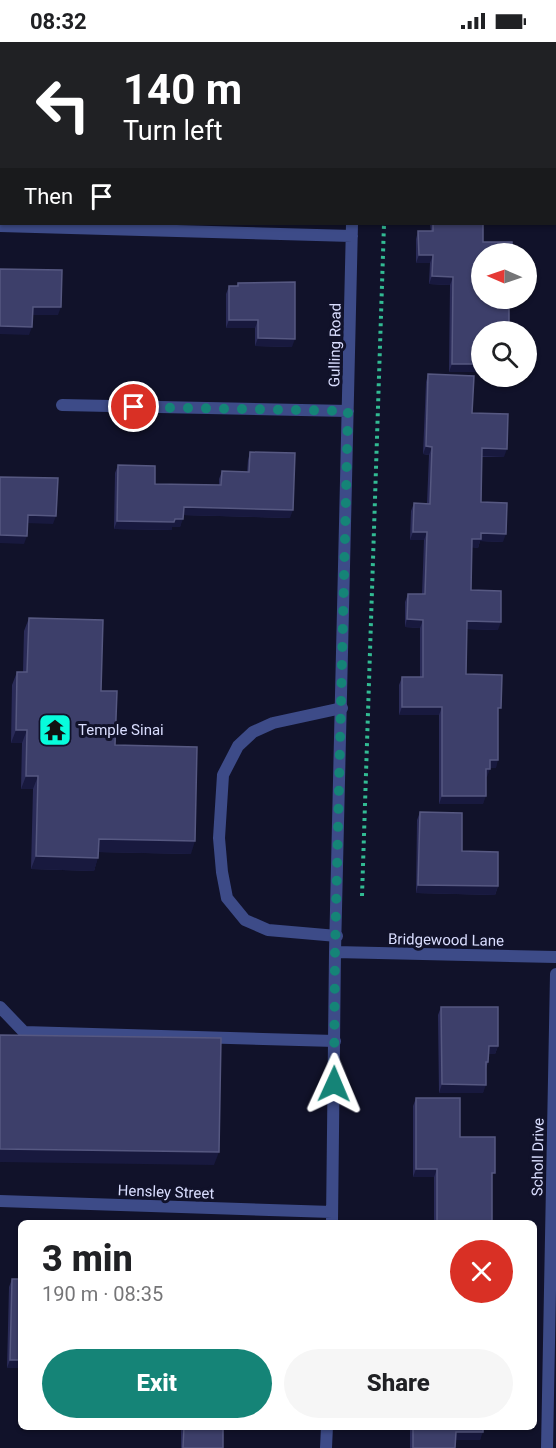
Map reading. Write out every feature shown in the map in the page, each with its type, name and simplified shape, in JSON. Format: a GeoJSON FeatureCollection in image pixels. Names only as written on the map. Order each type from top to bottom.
{"type":"FeatureCollection","features":[{"type":"Feature","properties":{"kind":"street"},"geometry":{"type":"LineString","coordinates":[[0,226],[352,230]]}},
{"type":"Feature","properties":{"kind":"street","name":"Gulling Road"},"geometry":{"type":"LineString","coordinates":[[332,1217],[335,952],[352,230]]}},
{"type":"Feature","properties":{"kind":"street"},"geometry":{"type":"LineString","coordinates":[[62,405],[348,411]]}},
{"type":"Feature","properties":{"kind":"street"},"geometry":{"type":"LineString","coordinates":[[337,936],[268,930],[245,920],[227,898],[219,838],[223,775],[238,746],[253,732],[273,723],[342,708]]}},
{"type":"Feature","properties":{"kind":"street","name":"Bridgewood Lane"},"geometry":{"type":"LineString","coordinates":[[335,952],[556,957]]}},
{"type":"Feature","properties":{"kind":"street","name":"Scholl Drive"},"geometry":{"type":"LineString","coordinates":[[547,1448],[553,1305],[556,974]]}},
{"type":"Feature","properties":{"kind":"street"},"geometry":{"type":"LineString","coordinates":[[0,1007],[24,1032],[335,1041]]}},
{"type":"Feature","properties":{"kind":"street","name":"Hensley Street"},"geometry":{"type":"LineString","coordinates":[[0,1201],[332,1217]]}},
{"type":"Feature","properties":{"kind":"street"},"geometry":{"type":"LineString","coordinates":[[326,1448],[327,1430]]}},
{"type":"Feature","properties":{"kind":"path"},"geometry":{"type":"LineString","coordinates":[[362,896],[384,225]]}},
{"type":"Feature","properties":{"kind":"building"},"geometry":{"type":"Polygon","coordinates":[[[433,225],[483,225],[483,242],[512,242],[471,243],[471,309],[509,309],[509,321],[471,321],[471,364],[452,364],[453,277],[432,276],[433,255],[419,255],[418,231],[433,231],[433,225]]]}},
{"type":"Feature","properties":{"kind":"building"},"geometry":{"type":"Polygon","coordinates":[[[0,269],[62,270],[61,307],[33,307],[32,327],[0,326],[0,269]]]}},
{"type":"Feature","properties":{"kind":"building"},"geometry":{"type":"Polygon","coordinates":[[[295,282],[295,339],[258,338],[258,320],[229,320],[229,286],[238,286],[238,283],[295,282]]]}},
{"type":"Feature","properties":{"kind":"building"},"geometry":{"type":"Polygon","coordinates":[[[428,374],[471,376],[471,387],[473,387],[472,413],[508,414],[507,449],[482,448],[481,502],[507,503],[506,534],[481,533],[481,539],[472,539],[471,590],[501,591],[501,622],[467,621],[466,674],[502,675],[501,708],[498,708],[498,760],[490,760],[490,769],[486,769],[486,796],[442,796],[442,707],[402,707],[402,677],[423,677],[423,620],[407,619],[408,594],[425,594],[427,532],[413,532],[414,503],[430,504],[432,447],[426,446],[428,374]]]}},
{"type":"Feature","properties":{"kind":"building"},"geometry":{"type":"Polygon","coordinates":[[[250,452],[295,453],[293,510],[184,507],[183,519],[175,519],[174,522],[117,521],[118,465],[155,466],[155,484],[221,485],[222,471],[249,472],[250,452]]]}},
{"type":"Feature","properties":{"kind":"building"},"geometry":{"type":"Polygon","coordinates":[[[0,477],[58,478],[56,516],[28,515],[27,536],[0,535],[0,477]]]}},
{"type":"Feature","properties":{"kind":"building"},"geometry":{"type":"Polygon","coordinates":[[[29,618],[103,620],[101,691],[117,691],[115,745],[197,747],[195,841],[99,839],[98,858],[36,856],[38,776],[26,776],[27,730],[16,730],[17,672],[27,672],[29,618]]]}},
{"type":"Feature","properties":{"kind":"building"},"geometry":{"type":"Polygon","coordinates":[[[420,812],[462,813],[462,851],[498,852],[498,886],[418,885],[420,812]]]}},
{"type":"Feature","properties":{"kind":"building"},"geometry":{"type":"Polygon","coordinates":[[[441,1007],[498,1007],[498,1046],[489,1046],[486,1085],[442,1084],[441,1007]]]}},
{"type":"Feature","properties":{"kind":"building"},"geometry":{"type":"Polygon","coordinates":[[[0,1035],[221,1038],[219,1152],[0,1149],[0,1035]]]}},
{"type":"Feature","properties":{"kind":"building"},"geometry":{"type":"Polygon","coordinates":[[[416,1098],[460,1098],[460,1137],[495,1137],[492,1220],[437,1220],[437,1169],[416,1169],[416,1098]]]}},
{"type":"Feature","properties":{"kind":"building"},"geometry":{"type":"Polygon","coordinates":[[[12,1279],[18,1279],[18,1360],[10,1360],[12,1279]]]}},
{"type":"Feature","properties":{"kind":"building"},"geometry":{"type":"Polygon","coordinates":[[[184,1430],[223,1430],[223,1448],[183,1448],[184,1430]]]}},
{"type":"Feature","properties":{"kind":"building"},"geometry":{"type":"Polygon","coordinates":[[[413,1430],[483,1430],[483,1432],[456,1432],[455,1448],[413,1448],[413,1430]]]}},
{"type":"Feature","properties":{"kind":"place","name":"Temple Sinai"},"geometry":{"type":"Point","coordinates":[55,730]}},
{"type":"Feature","properties":{"kind":"route"},"geometry":{"type":"LineString","coordinates":[[134,407],[348,411],[334,1084]]}}]}
